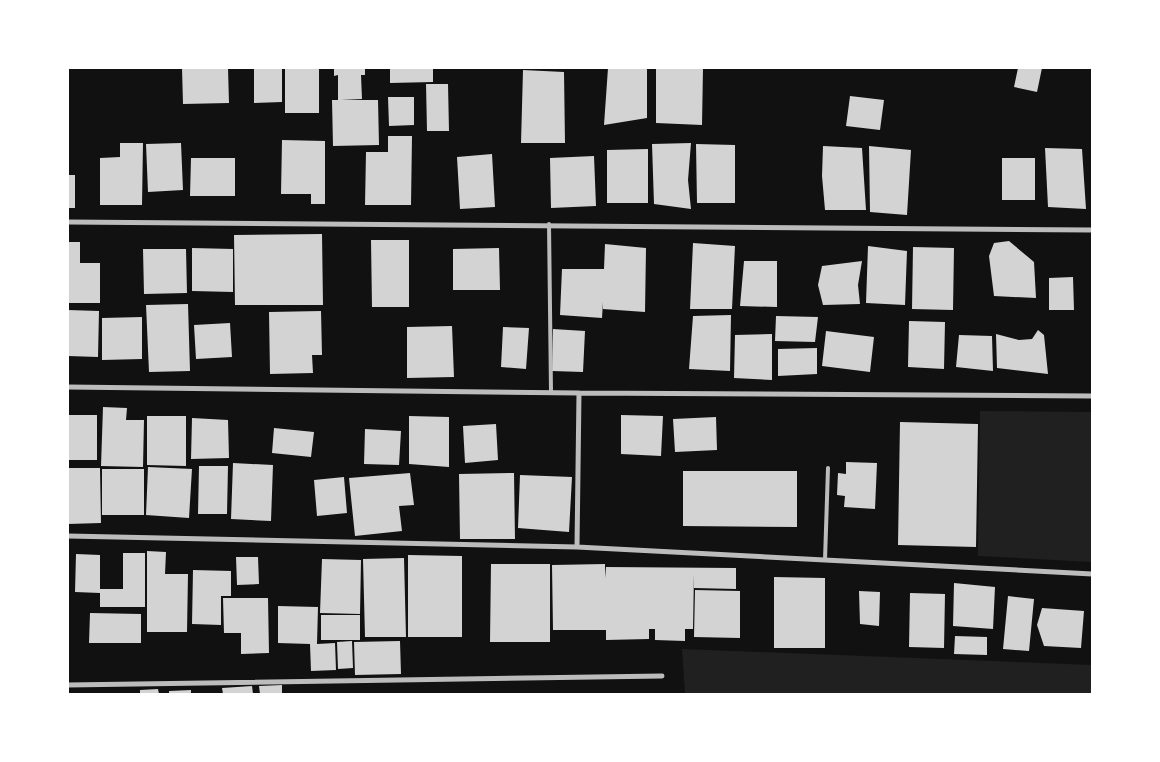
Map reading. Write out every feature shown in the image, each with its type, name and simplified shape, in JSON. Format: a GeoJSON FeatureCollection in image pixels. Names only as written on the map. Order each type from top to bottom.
{"type":"FeatureCollection","features":[{"type":"Feature","properties":{"kind":"street"},"geometry":{"type":"LineString","coordinates":[[68,222],[549,224],[1092,230]]}},
{"type":"Feature","properties":{"kind":"street"},"geometry":{"type":"LineString","coordinates":[[68,387],[1092,396]]}},
{"type":"Feature","properties":{"kind":"street"},"geometry":{"type":"LineString","coordinates":[[577,547],[579,392]]}},
{"type":"Feature","properties":{"kind":"street"},"geometry":{"type":"LineString","coordinates":[[68,536],[577,547],[1092,574]]}},
{"type":"Feature","properties":{"kind":"street"},"geometry":{"type":"LineString","coordinates":[[68,685],[662,676]]}},
{"type":"Feature","properties":{"kind":"lane"},"geometry":{"type":"LineString","coordinates":[[549,224],[551,392]]}},
{"type":"Feature","properties":{"kind":"lane"},"geometry":{"type":"LineString","coordinates":[[825,560],[828,468]]}},
{"type":"Feature","properties":{"kind":"shaded area"},"geometry":{"type":"Polygon","coordinates":[[[980,411],[1092,412],[1092,562],[978,556],[980,411]]]}},
{"type":"Feature","properties":{"kind":"shaded area"},"geometry":{"type":"Polygon","coordinates":[[[682,649],[1092,665],[1092,694],[685,694],[682,649]]]}},
{"type":"Feature","properties":{"kind":"building"},"geometry":{"type":"Polygon","coordinates":[[[182,68],[228,68],[229,103],[183,104],[182,68]]]}},
{"type":"Feature","properties":{"kind":"building"},"geometry":{"type":"Polygon","coordinates":[[[254,68],[282,68],[282,102],[254,103],[254,68]]]}},
{"type":"Feature","properties":{"kind":"building"},"geometry":{"type":"Polygon","coordinates":[[[285,68],[319,68],[319,113],[285,113],[285,68]]]}},
{"type":"Feature","properties":{"kind":"building"},"geometry":{"type":"Polygon","coordinates":[[[334,68],[365,68],[365,75],[361,75],[362,99],[341,100],[378,100],[379,145],[333,146],[332,100],[338,100],[338,75],[334,76],[334,68]]]}},
{"type":"Feature","properties":{"kind":"building"},"geometry":{"type":"Polygon","coordinates":[[[390,68],[433,68],[433,82],[390,83],[390,68]]]}},
{"type":"Feature","properties":{"kind":"building"},"geometry":{"type":"Polygon","coordinates":[[[608,68],[647,68],[647,118],[604,125],[608,68]]]}},
{"type":"Feature","properties":{"kind":"building"},"geometry":{"type":"Polygon","coordinates":[[[656,68],[703,68],[702,125],[656,123],[656,68]]]}},
{"type":"Feature","properties":{"kind":"building"},"geometry":{"type":"Polygon","coordinates":[[[1018,68],[1042,68],[1037,92],[1014,87],[1018,68]]]}},
{"type":"Feature","properties":{"kind":"building"},"geometry":{"type":"Polygon","coordinates":[[[523,70],[564,72],[565,143],[521,143],[523,70]]]}},
{"type":"Feature","properties":{"kind":"building"},"geometry":{"type":"Polygon","coordinates":[[[426,84],[448,84],[449,131],[427,131],[426,84]]]}},
{"type":"Feature","properties":{"kind":"building"},"geometry":{"type":"Polygon","coordinates":[[[850,96],[884,100],[880,130],[846,126],[850,96]]]}},
{"type":"Feature","properties":{"kind":"building"},"geometry":{"type":"Polygon","coordinates":[[[388,97],[414,97],[414,125],[389,126],[388,97]]]}},
{"type":"Feature","properties":{"kind":"building"},"geometry":{"type":"Polygon","coordinates":[[[388,136],[412,136],[411,205],[365,205],[366,152],[388,152],[388,136]]]}},
{"type":"Feature","properties":{"kind":"building"},"geometry":{"type":"Polygon","coordinates":[[[282,140],[325,141],[325,204],[311,204],[311,194],[281,194],[282,140]]]}},
{"type":"Feature","properties":{"kind":"building"},"geometry":{"type":"Polygon","coordinates":[[[120,143],[143,143],[142,205],[100,205],[100,158],[120,157],[120,143]]]}},
{"type":"Feature","properties":{"kind":"building"},"geometry":{"type":"Polygon","coordinates":[[[181,143],[183,190],[148,192],[146,144],[181,143]]]}},
{"type":"Feature","properties":{"kind":"building"},"geometry":{"type":"Polygon","coordinates":[[[691,143],[688,180],[691,209],[654,204],[652,144],[691,143]]]}},
{"type":"Feature","properties":{"kind":"building"},"geometry":{"type":"Polygon","coordinates":[[[696,144],[735,145],[735,203],[697,203],[696,144]]]}},
{"type":"Feature","properties":{"kind":"building"},"geometry":{"type":"Polygon","coordinates":[[[823,146],[862,148],[866,210],[825,210],[822,176],[823,146]]]}},
{"type":"Feature","properties":{"kind":"building"},"geometry":{"type":"Polygon","coordinates":[[[869,146],[911,150],[907,215],[870,212],[869,146]]]}},
{"type":"Feature","properties":{"kind":"building"},"geometry":{"type":"Polygon","coordinates":[[[1045,148],[1082,149],[1086,209],[1048,207],[1045,148]]]}},
{"type":"Feature","properties":{"kind":"building"},"geometry":{"type":"Polygon","coordinates":[[[648,149],[648,203],[607,203],[607,150],[648,149]]]}},
{"type":"Feature","properties":{"kind":"building"},"geometry":{"type":"Polygon","coordinates":[[[492,154],[495,207],[460,209],[457,157],[492,154]]]}},
{"type":"Feature","properties":{"kind":"building"},"geometry":{"type":"Polygon","coordinates":[[[594,156],[596,206],[551,208],[550,158],[594,156]]]}},
{"type":"Feature","properties":{"kind":"building"},"geometry":{"type":"Polygon","coordinates":[[[191,158],[235,158],[235,196],[190,196],[191,158]]]}},
{"type":"Feature","properties":{"kind":"building"},"geometry":{"type":"Polygon","coordinates":[[[1002,158],[1035,158],[1035,200],[1002,200],[1002,158]]]}},
{"type":"Feature","properties":{"kind":"building"},"geometry":{"type":"Polygon","coordinates":[[[68,175],[75,175],[75,208],[68,208],[68,175]]]}},
{"type":"Feature","properties":{"kind":"building"},"geometry":{"type":"Polygon","coordinates":[[[322,234],[323,305],[235,305],[234,235],[322,234]]]}},
{"type":"Feature","properties":{"kind":"building"},"geometry":{"type":"Polygon","coordinates":[[[371,240],[409,240],[409,307],[372,307],[371,240]]]}},
{"type":"Feature","properties":{"kind":"building"},"geometry":{"type":"Polygon","coordinates":[[[1009,241],[1034,262],[1036,298],[994,296],[989,256],[994,243],[1009,241]]]}},
{"type":"Feature","properties":{"kind":"building"},"geometry":{"type":"Polygon","coordinates":[[[68,242],[80,242],[80,263],[100,263],[100,303],[68,303],[68,242]]]}},
{"type":"Feature","properties":{"kind":"building"},"geometry":{"type":"Polygon","coordinates":[[[693,243],[735,246],[732,309],[690,309],[693,243]]]}},
{"type":"Feature","properties":{"kind":"building"},"geometry":{"type":"Polygon","coordinates":[[[605,244],[646,248],[645,312],[603,309],[603,302],[602,318],[560,315],[562,269],[604,269],[605,244]]]}},
{"type":"Feature","properties":{"kind":"building"},"geometry":{"type":"Polygon","coordinates":[[[868,246],[907,251],[905,305],[866,303],[868,246]]]}},
{"type":"Feature","properties":{"kind":"building"},"geometry":{"type":"Polygon","coordinates":[[[913,247],[954,248],[953,310],[912,309],[913,247]]]}},
{"type":"Feature","properties":{"kind":"building"},"geometry":{"type":"Polygon","coordinates":[[[192,248],[233,249],[233,292],[192,291],[192,248]]]}},
{"type":"Feature","properties":{"kind":"building"},"geometry":{"type":"Polygon","coordinates":[[[499,248],[500,290],[453,290],[453,249],[499,248]]]}},
{"type":"Feature","properties":{"kind":"building"},"geometry":{"type":"Polygon","coordinates":[[[143,249],[186,249],[187,293],[144,294],[143,249]]]}},
{"type":"Feature","properties":{"kind":"building"},"geometry":{"type":"Polygon","coordinates":[[[744,261],[777,261],[777,307],[740,306],[744,261]]]}},
{"type":"Feature","properties":{"kind":"building"},"geometry":{"type":"Polygon","coordinates":[[[862,261],[858,285],[860,304],[823,305],[818,285],[822,266],[862,261]]]}},
{"type":"Feature","properties":{"kind":"building"},"geometry":{"type":"Polygon","coordinates":[[[1073,277],[1074,310],[1049,310],[1049,278],[1073,277]]]}},
{"type":"Feature","properties":{"kind":"building"},"geometry":{"type":"Polygon","coordinates":[[[188,304],[190,371],[149,372],[146,305],[188,304]]]}},
{"type":"Feature","properties":{"kind":"building"},"geometry":{"type":"Polygon","coordinates":[[[68,310],[99,311],[98,357],[68,356],[68,310]]]}},
{"type":"Feature","properties":{"kind":"building"},"geometry":{"type":"Polygon","coordinates":[[[321,311],[322,355],[312,355],[313,373],[270,374],[269,312],[321,311]]]}},
{"type":"Feature","properties":{"kind":"building"},"geometry":{"type":"Polygon","coordinates":[[[731,315],[730,371],[689,369],[693,316],[731,315]]]}},
{"type":"Feature","properties":{"kind":"building"},"geometry":{"type":"Polygon","coordinates":[[[776,316],[818,317],[815,342],[775,341],[776,316]]]}},
{"type":"Feature","properties":{"kind":"building"},"geometry":{"type":"Polygon","coordinates":[[[142,317],[142,359],[102,360],[102,318],[142,317]]]}},
{"type":"Feature","properties":{"kind":"building"},"geometry":{"type":"Polygon","coordinates":[[[909,321],[945,322],[944,369],[908,367],[909,321]]]}},
{"type":"Feature","properties":{"kind":"building"},"geometry":{"type":"Polygon","coordinates":[[[230,323],[232,357],[196,359],[194,325],[230,323]]]}},
{"type":"Feature","properties":{"kind":"building"},"geometry":{"type":"Polygon","coordinates":[[[452,326],[454,377],[407,378],[407,327],[452,326]]]}},
{"type":"Feature","properties":{"kind":"building"},"geometry":{"type":"Polygon","coordinates":[[[503,327],[529,328],[526,369],[501,367],[503,327]]]}},
{"type":"Feature","properties":{"kind":"building"},"geometry":{"type":"Polygon","coordinates":[[[553,329],[585,331],[583,372],[552,371],[553,329]]]}},
{"type":"Feature","properties":{"kind":"building"},"geometry":{"type":"Polygon","coordinates":[[[1038,330],[1044,335],[1048,374],[997,368],[996,334],[1019,340],[1032,339],[1038,330]]]}},
{"type":"Feature","properties":{"kind":"building"},"geometry":{"type":"Polygon","coordinates":[[[826,331],[874,337],[870,372],[822,366],[826,331]]]}},
{"type":"Feature","properties":{"kind":"building"},"geometry":{"type":"Polygon","coordinates":[[[772,334],[772,380],[734,378],[735,335],[772,334]]]}},
{"type":"Feature","properties":{"kind":"building"},"geometry":{"type":"Polygon","coordinates":[[[959,335],[992,336],[993,371],[956,367],[959,335]]]}},
{"type":"Feature","properties":{"kind":"building"},"geometry":{"type":"Polygon","coordinates":[[[817,348],[817,374],[778,376],[778,349],[817,348]]]}},
{"type":"Feature","properties":{"kind":"building"},"geometry":{"type":"Polygon","coordinates":[[[103,407],[127,408],[126,420],[144,420],[143,467],[101,466],[103,407]]]}},
{"type":"Feature","properties":{"kind":"building"},"geometry":{"type":"Polygon","coordinates":[[[68,415],[97,415],[97,460],[68,460],[68,415]]]}},
{"type":"Feature","properties":{"kind":"building"},"geometry":{"type":"Polygon","coordinates":[[[621,415],[663,416],[661,456],[621,454],[621,415]]]}},
{"type":"Feature","properties":{"kind":"building"},"geometry":{"type":"Polygon","coordinates":[[[147,416],[186,416],[186,466],[147,465],[147,416]]]}},
{"type":"Feature","properties":{"kind":"building"},"geometry":{"type":"Polygon","coordinates":[[[409,416],[449,417],[449,467],[409,464],[409,416]]]}},
{"type":"Feature","properties":{"kind":"building"},"geometry":{"type":"Polygon","coordinates":[[[716,417],[717,450],[675,452],[673,419],[716,417]]]}},
{"type":"Feature","properties":{"kind":"building"},"geometry":{"type":"Polygon","coordinates":[[[192,418],[228,420],[229,458],[191,459],[192,418]]]}},
{"type":"Feature","properties":{"kind":"building"},"geometry":{"type":"Polygon","coordinates":[[[900,422],[978,424],[976,547],[898,545],[900,422]]]}},
{"type":"Feature","properties":{"kind":"building"},"geometry":{"type":"Polygon","coordinates":[[[496,424],[498,460],[465,463],[463,426],[496,424]]]}},
{"type":"Feature","properties":{"kind":"building"},"geometry":{"type":"Polygon","coordinates":[[[274,428],[314,432],[311,457],[272,453],[274,428]]]}},
{"type":"Feature","properties":{"kind":"building"},"geometry":{"type":"Polygon","coordinates":[[[365,429],[401,431],[399,465],[364,464],[365,429]]]}},
{"type":"Feature","properties":{"kind":"building"},"geometry":{"type":"Polygon","coordinates":[[[846,462],[877,463],[875,509],[844,507],[845,496],[837,495],[838,473],[846,474],[846,462]]]}},
{"type":"Feature","properties":{"kind":"building"},"geometry":{"type":"Polygon","coordinates":[[[233,463],[273,465],[271,521],[231,519],[233,463]]]}},
{"type":"Feature","properties":{"kind":"building"},"geometry":{"type":"Polygon","coordinates":[[[199,466],[228,466],[227,514],[198,514],[199,466]]]}},
{"type":"Feature","properties":{"kind":"building"},"geometry":{"type":"Polygon","coordinates":[[[148,467],[192,469],[189,518],[146,515],[148,467]]]}},
{"type":"Feature","properties":{"kind":"building"},"geometry":{"type":"Polygon","coordinates":[[[68,468],[100,468],[101,523],[68,524],[68,468]]]}},
{"type":"Feature","properties":{"kind":"building"},"geometry":{"type":"Polygon","coordinates":[[[102,469],[144,469],[144,515],[102,515],[102,469]]]}},
{"type":"Feature","properties":{"kind":"building"},"geometry":{"type":"Polygon","coordinates":[[[683,471],[797,471],[797,527],[683,526],[683,471]]]}},
{"type":"Feature","properties":{"kind":"building"},"geometry":{"type":"Polygon","coordinates":[[[410,473],[414,505],[399,506],[402,531],[355,536],[349,478],[410,473]]]}},
{"type":"Feature","properties":{"kind":"building"},"geometry":{"type":"Polygon","coordinates":[[[514,473],[515,539],[460,539],[459,474],[514,473]]]}},
{"type":"Feature","properties":{"kind":"building"},"geometry":{"type":"Polygon","coordinates":[[[520,475],[572,477],[569,532],[518,528],[520,475]]]}},
{"type":"Feature","properties":{"kind":"building"},"geometry":{"type":"Polygon","coordinates":[[[344,477],[347,513],[317,516],[314,480],[344,477]]]}},
{"type":"Feature","properties":{"kind":"building"},"geometry":{"type":"Polygon","coordinates":[[[147,551],[166,552],[165,574],[188,574],[187,632],[147,632],[147,551]]]}},
{"type":"Feature","properties":{"kind":"building"},"geometry":{"type":"Polygon","coordinates":[[[123,553],[145,553],[145,607],[100,607],[100,593],[75,592],[76,554],[100,555],[100,589],[123,589],[123,553]]]}},
{"type":"Feature","properties":{"kind":"building"},"geometry":{"type":"Polygon","coordinates":[[[408,555],[462,556],[462,637],[408,637],[408,555]]]}},
{"type":"Feature","properties":{"kind":"building"},"geometry":{"type":"Polygon","coordinates":[[[236,557],[258,557],[259,584],[237,585],[236,557]]]}},
{"type":"Feature","properties":{"kind":"building"},"geometry":{"type":"Polygon","coordinates":[[[404,558],[406,637],[365,637],[363,559],[404,558]]]}},
{"type":"Feature","properties":{"kind":"building"},"geometry":{"type":"Polygon","coordinates":[[[322,559],[361,560],[360,614],[320,613],[322,559]]]}},
{"type":"Feature","properties":{"kind":"building"},"geometry":{"type":"Polygon","coordinates":[[[491,564],[550,564],[550,642],[490,642],[491,564]]]}},
{"type":"Feature","properties":{"kind":"building"},"geometry":{"type":"Polygon","coordinates":[[[605,564],[605,578],[606,567],[736,568],[736,589],[694,588],[694,573],[693,629],[685,629],[685,641],[655,640],[655,629],[649,629],[649,639],[606,640],[606,630],[553,630],[552,565],[605,564]]]}},
{"type":"Feature","properties":{"kind":"building"},"geometry":{"type":"Polygon","coordinates":[[[193,570],[231,571],[231,596],[221,596],[221,625],[192,624],[193,570]]]}},
{"type":"Feature","properties":{"kind":"building"},"geometry":{"type":"Polygon","coordinates":[[[774,577],[825,578],[825,648],[774,648],[774,577]]]}},
{"type":"Feature","properties":{"kind":"building"},"geometry":{"type":"Polygon","coordinates":[[[954,583],[995,587],[993,629],[953,626],[954,583]]]}},
{"type":"Feature","properties":{"kind":"building"},"geometry":{"type":"Polygon","coordinates":[[[695,590],[740,591],[740,638],[694,637],[695,590]]]}},
{"type":"Feature","properties":{"kind":"building"},"geometry":{"type":"Polygon","coordinates":[[[859,591],[880,592],[879,626],[860,624],[859,591]]]}},
{"type":"Feature","properties":{"kind":"building"},"geometry":{"type":"Polygon","coordinates":[[[910,593],[945,594],[944,648],[909,647],[910,593]]]}},
{"type":"Feature","properties":{"kind":"building"},"geometry":{"type":"Polygon","coordinates":[[[1008,596],[1034,599],[1029,651],[1003,649],[1008,596]]]}},
{"type":"Feature","properties":{"kind":"building"},"geometry":{"type":"Polygon","coordinates":[[[223,598],[268,598],[269,653],[241,654],[241,633],[224,633],[223,598]]]}},
{"type":"Feature","properties":{"kind":"building"},"geometry":{"type":"Polygon","coordinates":[[[278,606],[318,607],[317,644],[335,643],[336,670],[311,671],[310,644],[278,643],[278,606]]]}},
{"type":"Feature","properties":{"kind":"building"},"geometry":{"type":"Polygon","coordinates":[[[1042,608],[1084,611],[1081,648],[1044,646],[1037,625],[1042,608]]]}},
{"type":"Feature","properties":{"kind":"building"},"geometry":{"type":"Polygon","coordinates":[[[90,613],[141,614],[141,643],[89,643],[90,613]]]}},
{"type":"Feature","properties":{"kind":"building"},"geometry":{"type":"Polygon","coordinates":[[[321,615],[360,615],[360,640],[321,640],[321,615]]]}},
{"type":"Feature","properties":{"kind":"building"},"geometry":{"type":"Polygon","coordinates":[[[955,636],[987,637],[987,655],[954,654],[955,636]]]}},
{"type":"Feature","properties":{"kind":"building"},"geometry":{"type":"Polygon","coordinates":[[[352,641],[353,668],[338,669],[337,642],[352,641]]]}},
{"type":"Feature","properties":{"kind":"building"},"geometry":{"type":"Polygon","coordinates":[[[400,641],[401,674],[355,675],[354,642],[400,641]]]}},
{"type":"Feature","properties":{"kind":"building"},"geometry":{"type":"Polygon","coordinates":[[[282,685],[282,694],[260,694],[259,686],[282,685]]]}},
{"type":"Feature","properties":{"kind":"building"},"geometry":{"type":"Polygon","coordinates":[[[252,686],[253,694],[223,694],[222,688],[252,686]]]}},
{"type":"Feature","properties":{"kind":"building"},"geometry":{"type":"Polygon","coordinates":[[[158,689],[159,694],[140,694],[140,690],[158,689]]]}},
{"type":"Feature","properties":{"kind":"building"},"geometry":{"type":"Polygon","coordinates":[[[191,690],[191,694],[169,694],[169,691],[191,690]]]}}]}
